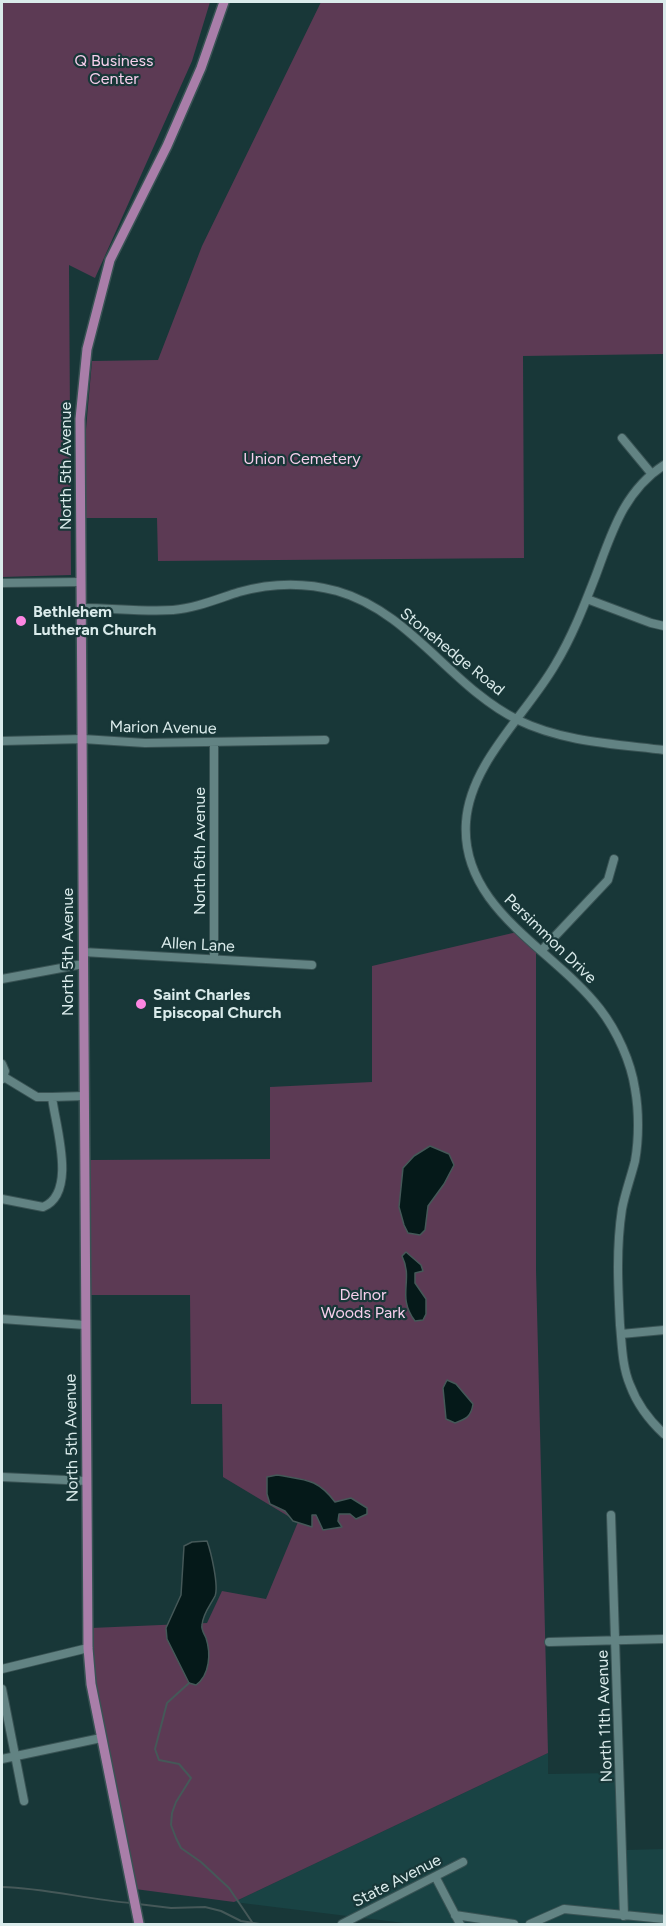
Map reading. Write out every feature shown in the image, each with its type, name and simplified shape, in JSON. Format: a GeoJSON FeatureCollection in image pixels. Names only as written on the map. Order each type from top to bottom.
{"type":"FeatureCollection","features":[{"type":"Feature","properties":{"kind":"main road","name":"North 5th Avenue"},"geometry":{"type":"LineString","coordinates":[[138,1920],[91,1684],[88,1648],[80,419],[84,373],[92,328],[110,260],[167,146],[205,60],[224,2]]}},
{"type":"Feature","properties":{"kind":"street"},"geometry":{"type":"LineString","coordinates":[[622,438],[651,473]]}},
{"type":"Feature","properties":{"kind":"street","name":"Persimmon Drive"},"geometry":{"type":"LineString","coordinates":[[664,465],[651,473],[628,499],[617,519],[576,625],[555,665],[480,772],[474,786],[466,823],[470,863],[489,899],[578,984],[607,1019],[628,1061],[635,1089],[638,1127],[635,1158],[622,1207],[618,1246],[623,1361],[629,1384],[639,1405],[664,1434]]}},
{"type":"Feature","properties":{"kind":"street"},"geometry":{"type":"LineString","coordinates":[[2,582],[81,582]]}},
{"type":"Feature","properties":{"kind":"street","name":"Stonehedge Road"},"geometry":{"type":"LineString","coordinates":[[81,608],[172,610],[201,605],[266,586],[290,584],[339,592],[359,600],[400,625],[467,684],[518,720],[576,739],[664,750]]}},
{"type":"Feature","properties":{"kind":"street"},"geometry":{"type":"LineString","coordinates":[[586,599],[664,626]]}},
{"type":"Feature","properties":{"kind":"street","name":"Marion Avenue"},"geometry":{"type":"LineString","coordinates":[[2,741],[83,739],[145,743],[213,743],[325,740]]}},
{"type":"Feature","properties":{"kind":"street","name":"North 6th Avenue"},"geometry":{"type":"LineString","coordinates":[[213,743],[214,959]]}},
{"type":"Feature","properties":{"kind":"street"},"geometry":{"type":"LineString","coordinates":[[541,951],[608,880],[614,859]]}},
{"type":"Feature","properties":{"kind":"street","name":"Allen Lane"},"geometry":{"type":"LineString","coordinates":[[83,952],[312,965]]}},
{"type":"Feature","properties":{"kind":"street"},"geometry":{"type":"LineString","coordinates":[[2,979],[83,964]]}},
{"type":"Feature","properties":{"kind":"street"},"geometry":{"type":"LineString","coordinates":[[2,1064],[5,1071],[2,1078],[37,1097],[84,1096]]}},
{"type":"Feature","properties":{"kind":"street"},"geometry":{"type":"LineString","coordinates":[[2,1199],[43,1207],[48,1205],[57,1193],[62,1172],[62,1158],[52,1097]]}},
{"type":"Feature","properties":{"kind":"street"},"geometry":{"type":"LineString","coordinates":[[2,1319],[86,1325]]}},
{"type":"Feature","properties":{"kind":"street"},"geometry":{"type":"LineString","coordinates":[[621,1334],[664,1330]]}},
{"type":"Feature","properties":{"kind":"street"},"geometry":{"type":"LineString","coordinates":[[2,1477],[87,1481]]}},
{"type":"Feature","properties":{"kind":"street","name":"North 11th Avenue"},"geometry":{"type":"LineString","coordinates":[[611,1515],[624,1916]]}},
{"type":"Feature","properties":{"kind":"street"},"geometry":{"type":"LineString","coordinates":[[549,1642],[664,1639]]}},
{"type":"Feature","properties":{"kind":"street"},"geometry":{"type":"LineString","coordinates":[[2,1669],[88,1648]]}},
{"type":"Feature","properties":{"kind":"street"},"geometry":{"type":"LineString","coordinates":[[2,1689],[24,1801]]}},
{"type":"Feature","properties":{"kind":"street"},"geometry":{"type":"LineString","coordinates":[[2,1759],[101,1738]]}},
{"type":"Feature","properties":{"kind":"street","name":"State Avenue"},"geometry":{"type":"LineString","coordinates":[[342,1924],[436,1878],[463,1862]]}},
{"type":"Feature","properties":{"kind":"street"},"geometry":{"type":"LineString","coordinates":[[436,1878],[460,1924]]}},
{"type":"Feature","properties":{"kind":"street"},"geometry":{"type":"LineString","coordinates":[[530,1924],[564,1909],[664,1919]]}},
{"type":"Feature","properties":{"kind":"street"},"geometry":{"type":"LineString","coordinates":[[455,1915],[514,1924]]}},
{"type":"Feature","properties":{"kind":"shaded area"},"geometry":{"type":"Polygon","coordinates":[[[430,1146],[449,1154],[454,1165],[428,1206],[425,1230],[420,1235],[408,1233],[399,1207],[403,1168],[414,1156],[430,1146]]]}},
{"type":"Feature","properties":{"kind":"shaded area"},"geometry":{"type":"Polygon","coordinates":[[[406,1252],[421,1265],[423,1271],[415,1273],[415,1283],[426,1299],[426,1314],[423,1320],[415,1321],[407,1304],[406,1273],[402,1256],[406,1252]]]}},
{"type":"Feature","properties":{"kind":"shaded area"},"geometry":{"type":"Polygon","coordinates":[[[447,1380],[456,1384],[473,1404],[467,1417],[455,1423],[446,1419],[443,1388],[447,1380]]]}},
{"type":"Feature","properties":{"kind":"shaded area"},"geometry":{"type":"Polygon","coordinates":[[[277,1475],[310,1481],[322,1488],[335,1502],[351,1498],[367,1508],[367,1514],[356,1519],[350,1514],[339,1514],[338,1521],[342,1527],[323,1530],[316,1515],[312,1515],[312,1527],[293,1521],[285,1511],[270,1504],[267,1494],[267,1477],[277,1475]]]}},
{"type":"Feature","properties":{"kind":"shaded area"},"geometry":{"type":"Polygon","coordinates":[[[207,1541],[214,1569],[216,1591],[202,1627],[208,1644],[207,1670],[196,1685],[189,1683],[167,1639],[166,1628],[181,1595],[184,1546],[192,1542],[207,1541]]]}},
{"type":"Feature","properties":{"kind":"shaded area"},"geometry":{"type":"Polygon","coordinates":[[[548,1753],[548,1774],[617,1773],[622,1918],[664,1922],[664,1924],[412,1924],[234,1902],[548,1753]]]}},
{"type":"Feature","properties":{"kind":"shaded area"},"geometry":{"type":"Polygon","coordinates":[[[664,1849],[664,1917],[627,1914],[626,1850],[664,1849]]]}},
{"type":"Feature","properties":{"kind":"green space","name":"Q Business Center"},"geometry":{"type":"Polygon","coordinates":[[[2,2],[210,2],[192,61],[95,278],[69,265],[71,575],[2,577],[2,2]]]}},
{"type":"Feature","properties":{"kind":"green space","name":"Union Cemetery"},"geometry":{"type":"Polygon","coordinates":[[[321,2],[664,2],[664,354],[523,356],[524,558],[158,561],[157,518],[86,518],[86,429],[92,361],[158,360],[202,246],[321,2]]]}},
{"type":"Feature","properties":{"kind":"green space","name":"Delnor Woods Park"},"geometry":{"type":"Polygon","coordinates":[[[517,932],[536,950],[536,1270],[548,1753],[234,1902],[135,1889],[93,1684],[91,1628],[207,1623],[222,1591],[266,1599],[298,1522],[223,1477],[222,1404],[191,1404],[190,1295],[90,1295],[89,1160],[270,1159],[270,1087],[372,1082],[372,966],[517,932]]]}},
{"type":"Feature","properties":{"kind":"waterway"},"geometry":{"type":"LineString","coordinates":[[189,1683],[167,1703],[155,1749],[159,1760],[179,1764],[191,1778],[176,1802],[171,1825],[181,1848],[201,1862],[229,1888],[252,1922]]}},
{"type":"Feature","properties":{"kind":"waterway"},"geometry":{"type":"LineString","coordinates":[[2,1887],[132,1903]]}},
{"type":"Feature","properties":{"kind":"waterway"},"geometry":{"type":"LineString","coordinates":[[138,1904],[171,1908],[205,1907],[221,1911],[241,1921],[260,1924]]}},
{"type":"Feature","properties":{"kind":"place","name":"Bethlehem Lutheran Church"},"geometry":{"type":"Point","coordinates":[21,621]}},
{"type":"Feature","properties":{"kind":"place","name":"Saint Charles Episcopal Church"},"geometry":{"type":"Point","coordinates":[141,1004]}}]}
